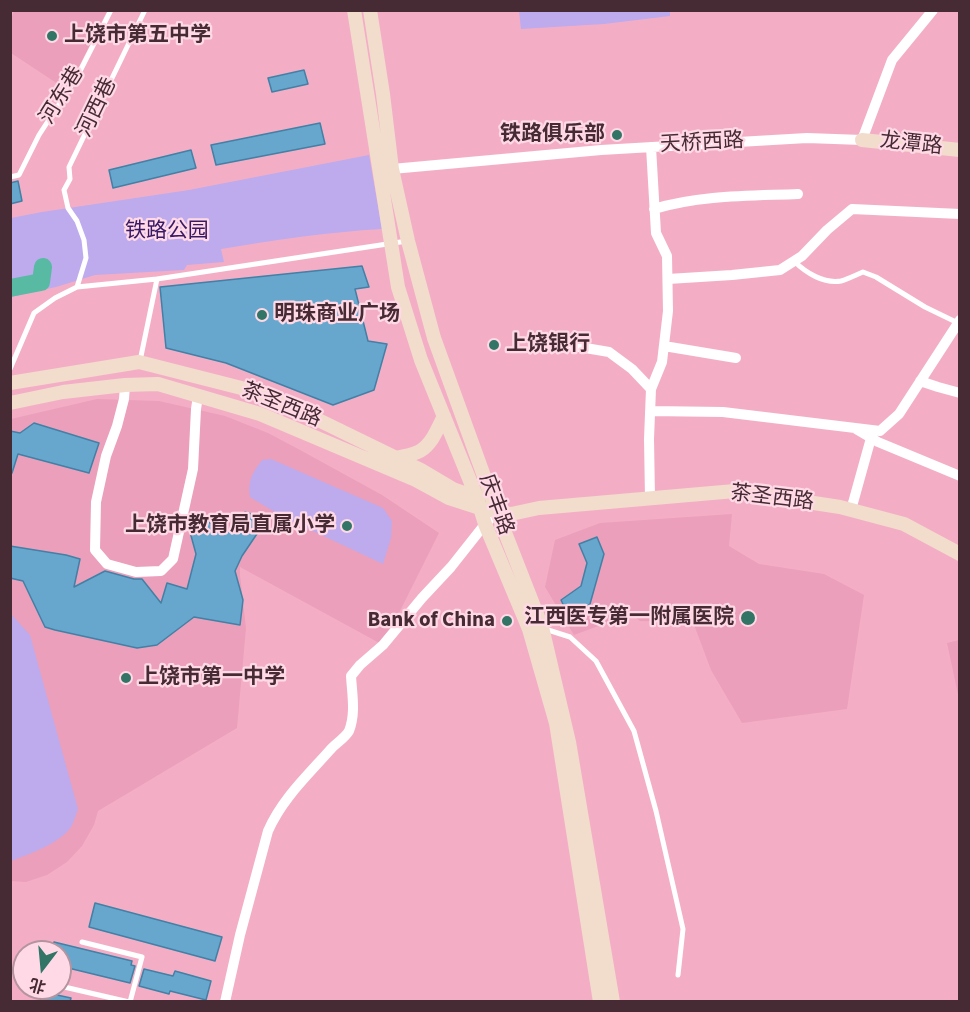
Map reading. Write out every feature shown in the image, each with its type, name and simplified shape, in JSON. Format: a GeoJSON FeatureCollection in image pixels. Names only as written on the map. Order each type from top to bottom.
{"type":"FeatureCollection","features":[{"type":"Feature","properties":{"kind":"main road"},"geometry":{"type":"LineString","coordinates":[[354,10],[398,287],[421,360],[529,629],[556,723],[600,1002]]}},
{"type":"Feature","properties":{"kind":"main road","name":"庆丰路"},"geometry":{"type":"LineString","coordinates":[[370,10],[392,169],[408,241],[434,338],[495,507],[542,627],[569,742],[612,1002]]}},
{"type":"Feature","properties":{"kind":"main road","name":"龙潭路"},"geometry":{"type":"LineString","coordinates":[[862,140],[960,150]]}},
{"type":"Feature","properties":{"kind":"main road","name":"茶圣西路"},"geometry":{"type":"LineString","coordinates":[[10,383],[140,362],[265,394],[421,470],[478,503]]}},
{"type":"Feature","properties":{"kind":"main road","name":"茶圣西路"},"geometry":{"type":"LineString","coordinates":[[10,403],[63,392],[158,384],[260,414],[416,480],[449,498],[495,507],[511,514],[539,508],[735,491],[840,507],[904,524],[960,554]]}},
{"type":"Feature","properties":{"kind":"main road"},"geometry":{"type":"LineString","coordinates":[[396,458],[419,452],[424,448],[431,441],[444,416]]}},
{"type":"Feature","properties":{"kind":"street"},"geometry":{"type":"LineString","coordinates":[[862,140],[892,60],[933,10]]}},
{"type":"Feature","properties":{"kind":"street","name":"天桥西路"},"geometry":{"type":"LineString","coordinates":[[392,169],[601,150],[807,138],[862,140]]}},
{"type":"Feature","properties":{"kind":"street"},"geometry":{"type":"LineString","coordinates":[[650,498],[651,389],[662,362],[668,311],[667,256],[656,233],[651,147]]}},
{"type":"Feature","properties":{"kind":"street"},"geometry":{"type":"LineString","coordinates":[[654,209],[675,202],[720,197],[798,194]]}},
{"type":"Feature","properties":{"kind":"street"},"geometry":{"type":"LineString","coordinates":[[668,279],[780,270],[802,256],[827,230],[852,209],[960,214]]}},
{"type":"Feature","properties":{"kind":"street"},"geometry":{"type":"LineString","coordinates":[[650,411],[723,412],[880,430],[899,414],[959,322]]}},
{"type":"Feature","properties":{"kind":"street"},"geometry":{"type":"LineString","coordinates":[[562,344],[609,352],[632,369],[651,389]]}},
{"type":"Feature","properties":{"kind":"street"},"geometry":{"type":"LineString","coordinates":[[664,346],[736,358]]}},
{"type":"Feature","properties":{"kind":"street"},"geometry":{"type":"LineString","coordinates":[[920,381],[960,393]]}},
{"type":"Feature","properties":{"kind":"street"},"geometry":{"type":"LineString","coordinates":[[125,385],[124,399],[106,456],[96,502],[95,550],[107,564],[136,572],[161,571],[172,559],[193,469],[198,396]]}},
{"type":"Feature","properties":{"kind":"street"},"geometry":{"type":"LineString","coordinates":[[853,427],[871,438],[960,476]]}},
{"type":"Feature","properties":{"kind":"street"},"geometry":{"type":"LineString","coordinates":[[851,510],[871,438]]}},
{"type":"Feature","properties":{"kind":"street"},"geometry":{"type":"LineString","coordinates":[[225,1002],[268,831],[291,793],[348,733],[353,715],[351,676],[383,645],[451,567],[485,524],[495,507]]}},
{"type":"Feature","properties":{"kind":"lane","name":"河东巷"},"geometry":{"type":"LineString","coordinates":[[10,177],[18,175],[39,135],[78,75],[111,10]]}},
{"type":"Feature","properties":{"kind":"lane","name":"河西巷"},"geometry":{"type":"LineString","coordinates":[[77,287],[86,258],[84,240],[68,208],[64,190],[70,179],[69,167],[145,10]]}},
{"type":"Feature","properties":{"kind":"lane"},"geometry":{"type":"LineString","coordinates":[[10,369],[34,313],[55,298],[77,287],[157,279],[408,241]]}},
{"type":"Feature","properties":{"kind":"lane"},"geometry":{"type":"LineString","coordinates":[[794,261],[801,268],[823,280],[840,281],[863,272],[876,277],[925,307],[959,322]]}},
{"type":"Feature","properties":{"kind":"lane"},"geometry":{"type":"LineString","coordinates":[[140,362],[157,279]]}},
{"type":"Feature","properties":{"kind":"lane"},"geometry":{"type":"LineString","coordinates":[[542,627],[570,637],[596,661],[634,731],[656,811],[683,929],[678,975]]}},
{"type":"Feature","properties":{"kind":"lane"},"geometry":{"type":"LineString","coordinates":[[72,989],[129,1002],[142,957],[82,942]]}},
{"type":"Feature","properties":{"kind":"shaded area","name":"上饶市第五中学"},"geometry":{"type":"Polygon","coordinates":[[[14,11],[107,11],[67,90],[11,53],[11,19],[14,11]]]}},
{"type":"Feature","properties":{"kind":"shaded area","name":"上饶市第一中学"},"geometry":{"type":"Polygon","coordinates":[[[97,399],[159,401],[225,416],[268,433],[302,451],[382,495],[439,533],[383,645],[240,567],[246,628],[237,728],[98,811],[94,825],[82,846],[67,862],[47,875],[26,882],[11,881],[11,419],[97,399]]]}},
{"type":"Feature","properties":{"kind":"shaded area","name":"江西医专第一附属医院"},"geometry":{"type":"Polygon","coordinates":[[[732,514],[729,546],[759,564],[824,574],[864,595],[847,709],[742,723],[711,670],[693,622],[640,621],[631,614],[574,635],[545,587],[555,540],[600,523],[732,514]]]}},
{"type":"Feature","properties":{"kind":"shaded area"},"geometry":{"type":"Polygon","coordinates":[[[959,640],[960,699],[947,643],[959,640]]]}},
{"type":"Feature","properties":{"kind":"green space"},"geometry":{"type":"Polygon","coordinates":[[[519,11],[670,11],[670,16],[604,24],[521,29],[519,11]]]}},
{"type":"Feature","properties":{"kind":"green space","name":"铁路公园"},"geometry":{"type":"Polygon","coordinates":[[[369,155],[382,229],[301,237],[221,249],[224,262],[187,265],[184,270],[95,275],[11,297],[11,218],[189,190],[369,155]]]}},
{"type":"Feature","properties":{"kind":"green space"},"geometry":{"type":"Polygon","coordinates":[[[271,459],[383,508],[392,521],[391,538],[383,564],[283,517],[250,497],[249,486],[253,473],[262,460],[271,459]]]}},
{"type":"Feature","properties":{"kind":"green space"},"geometry":{"type":"Polygon","coordinates":[[[11,614],[30,635],[78,809],[66,833],[43,848],[11,861],[11,614]]]}},
{"type":"Feature","properties":{"kind":"building"},"geometry":{"type":"Polygon","coordinates":[[[304,70],[308,84],[272,92],[268,78],[304,70]]]}},
{"type":"Feature","properties":{"kind":"building"},"geometry":{"type":"Polygon","coordinates":[[[320,123],[325,144],[216,165],[211,145],[320,123]]]}},
{"type":"Feature","properties":{"kind":"building"},"geometry":{"type":"Polygon","coordinates":[[[191,150],[196,168],[113,188],[109,170],[191,150]]]}},
{"type":"Feature","properties":{"kind":"building"},"geometry":{"type":"Polygon","coordinates":[[[18,181],[22,201],[10,204],[10,183],[18,181]]]}},
{"type":"Feature","properties":{"kind":"building","name":"明珠商业广场"},"geometry":{"type":"Polygon","coordinates":[[[362,266],[369,287],[355,289],[368,341],[387,344],[374,390],[333,405],[226,363],[166,348],[160,287],[362,266]]]}},
{"type":"Feature","properties":{"kind":"building"},"geometry":{"type":"Polygon","coordinates":[[[34,423],[99,443],[89,473],[18,454],[12,473],[10,473],[10,431],[20,433],[34,423]]]}},
{"type":"Feature","properties":{"kind":"building"},"geometry":{"type":"Polygon","coordinates":[[[245,512],[267,519],[242,556],[235,571],[243,600],[240,625],[194,617],[157,645],[137,648],[45,627],[23,581],[10,578],[10,546],[80,559],[74,587],[105,571],[142,579],[161,603],[167,583],[187,589],[196,554],[190,532],[198,517],[231,533],[245,512]]]}},
{"type":"Feature","properties":{"kind":"building"},"geometry":{"type":"Polygon","coordinates":[[[597,537],[604,554],[590,604],[570,619],[561,600],[581,586],[587,563],[579,544],[597,537]]]}},
{"type":"Feature","properties":{"kind":"building"},"geometry":{"type":"Polygon","coordinates":[[[95,903],[222,937],[215,961],[89,927],[95,903]]]}},
{"type":"Feature","properties":{"kind":"building"},"geometry":{"type":"Polygon","coordinates":[[[72,946],[132,961],[131,965],[135,966],[130,983],[72,969],[72,946]]]}},
{"type":"Feature","properties":{"kind":"building"},"geometry":{"type":"Polygon","coordinates":[[[144,969],[173,976],[175,971],[211,981],[206,1000],[139,986],[144,969]]]}},
{"type":"Feature","properties":{"kind":"building"},"geometry":{"type":"Polygon","coordinates":[[[41,1000],[70,1000],[70,1002],[40,1002],[41,1000]]]}},
{"type":"Feature","properties":{"kind":"waterway"},"geometry":{"type":"LineString","coordinates":[[10,288],[41,282],[43,267]]}},
{"type":"Feature","properties":{"kind":"place","name":"上饶市第五中学"},"geometry":{"type":"Point","coordinates":[52,36]}},
{"type":"Feature","properties":{"kind":"place","name":"铁路俱乐部"},"geometry":{"type":"Point","coordinates":[617,135]}},
{"type":"Feature","properties":{"kind":"place","name":"明珠商业广场"},"geometry":{"type":"Point","coordinates":[262,315]}},
{"type":"Feature","properties":{"kind":"place","name":"上饶银行"},"geometry":{"type":"Point","coordinates":[494,345]}},
{"type":"Feature","properties":{"kind":"place","name":"上饶市教育局直属小学"},"geometry":{"type":"Point","coordinates":[347,526]}},
{"type":"Feature","properties":{"kind":"place","name":"江西医专第一附属医院"},"geometry":{"type":"Point","coordinates":[748,618]}},
{"type":"Feature","properties":{"kind":"place","name":"Bank of China"},"geometry":{"type":"Point","coordinates":[507,621]}},
{"type":"Feature","properties":{"kind":"place","name":"上饶市第一中学"},"geometry":{"type":"Point","coordinates":[126,678]}}]}
